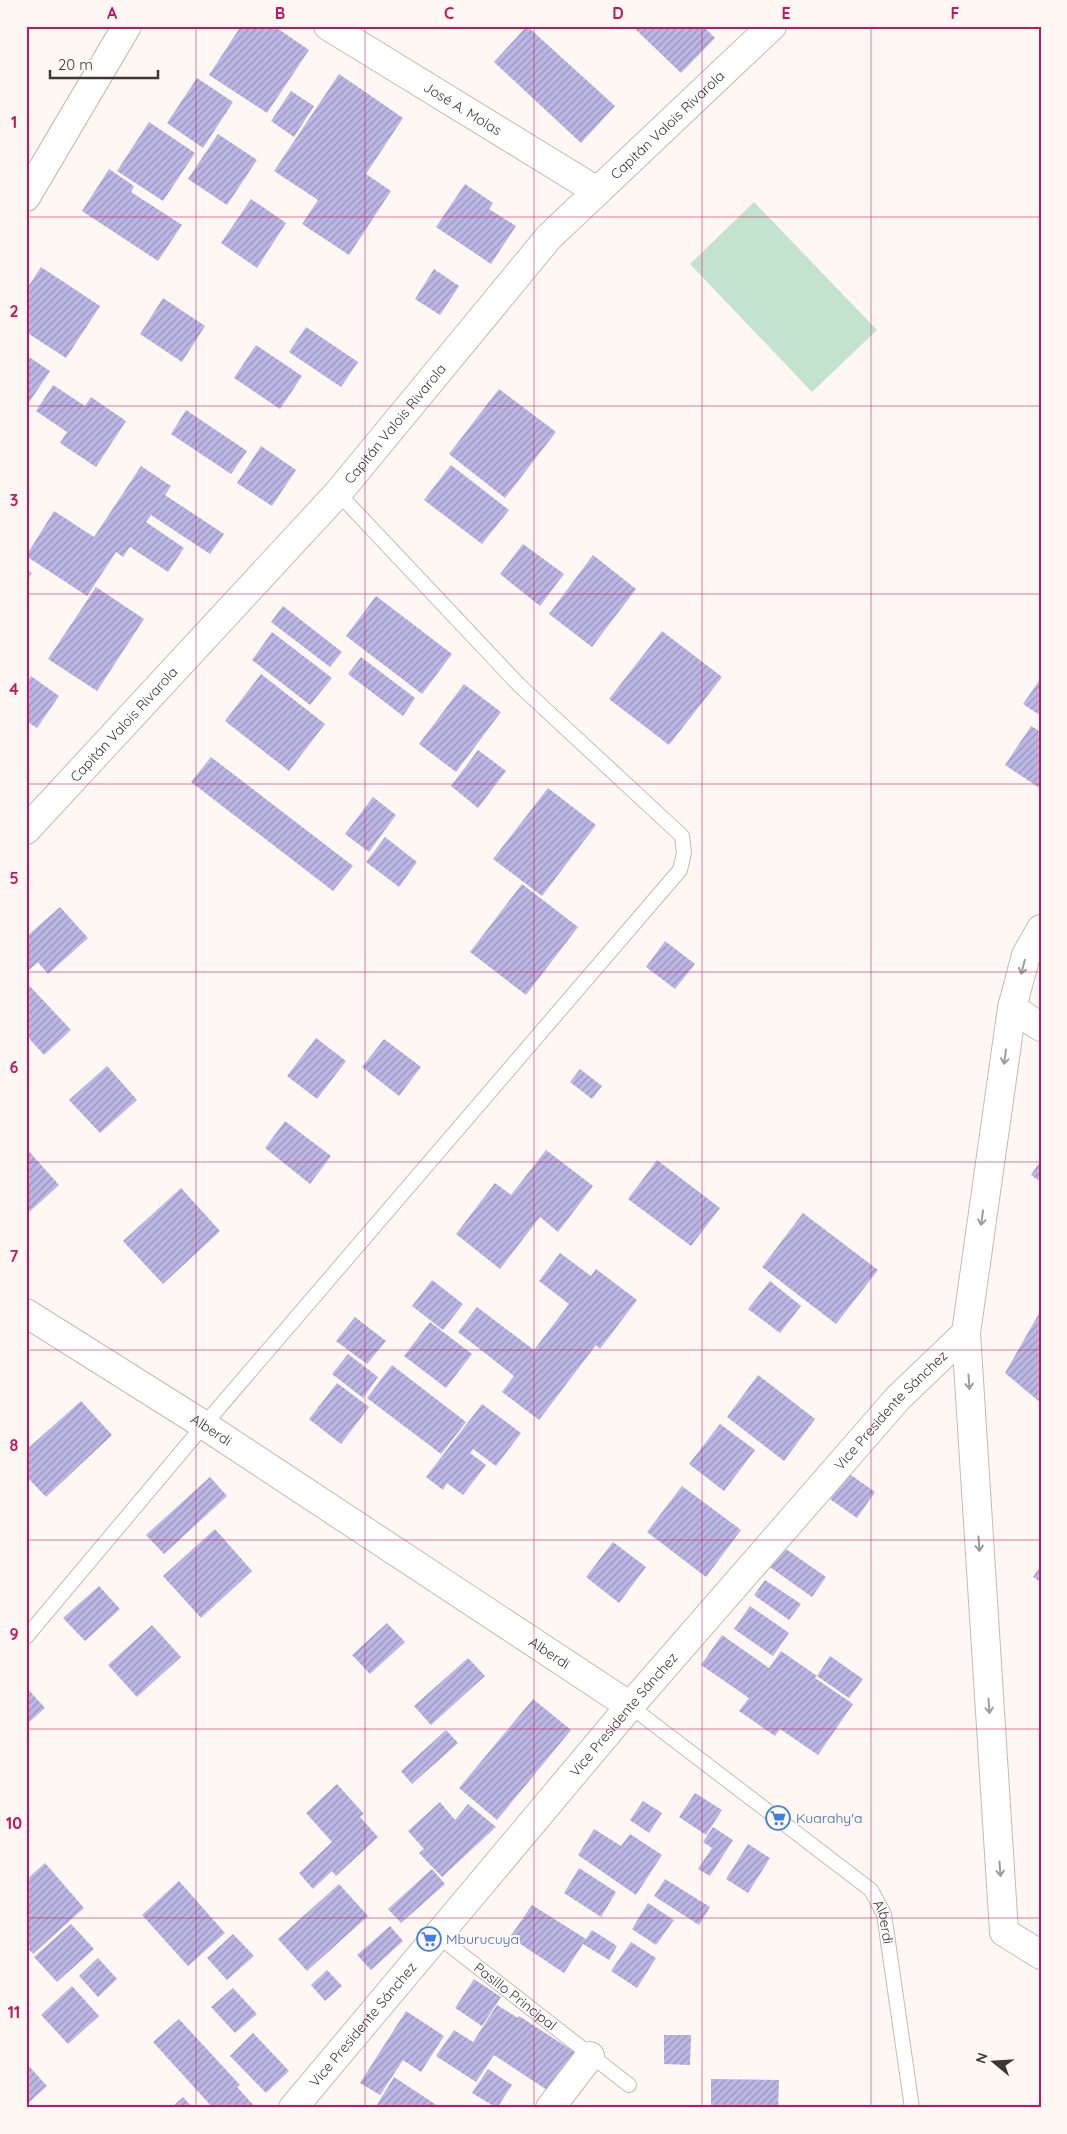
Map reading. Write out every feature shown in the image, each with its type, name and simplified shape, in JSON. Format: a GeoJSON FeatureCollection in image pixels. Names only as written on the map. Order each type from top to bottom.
{"type":"FeatureCollection","features":[{"type":"Feature","properties":{"kind":"street"},"geometry":{"type":"LineString","coordinates":[[26,197],[127,26]]}},
{"type":"Feature","properties":{"kind":"street","name":"José A. Molas"},"geometry":{"type":"LineString","coordinates":[[328,26],[597,191]]}},
{"type":"Feature","properties":{"kind":"street","name":"Capitán Valois Rivarola"},"geometry":{"type":"LineString","coordinates":[[31,817],[338,493],[549,237],[772,26]]}},
{"type":"Feature","properties":{"kind":"street","name":"Vice Presidente Sánchez"},"geometry":{"type":"LineString","coordinates":[[1041,929],[1026,955],[1012,1008],[966,1334],[1004,1932],[1041,1955]]}},
{"type":"Feature","properties":{"kind":"street"},"geometry":{"type":"LineString","coordinates":[[1012,1008],[1041,1027]]}},
{"type":"Feature","properties":{"kind":"street","name":"Alberdi"},"geometry":{"type":"LineString","coordinates":[[26,1313],[204,1425],[630,1706]]}},
{"type":"Feature","properties":{"kind":"street","name":"Vice Presidente Sánchez"},"geometry":{"type":"LineString","coordinates":[[293,2108],[630,1706],[898,1398],[930,1370],[966,1334]]}},
{"type":"Feature","properties":{"kind":"street"},"geometry":{"type":"LineString","coordinates":[[550,2108],[590,2056]]}},
{"type":"Feature","properties":{"kind":"lane"},"geometry":{"type":"LineString","coordinates":[[26,1636],[204,1425],[680,870],[684,852],[682,836],[519,685],[338,493]]}},
{"type":"Feature","properties":{"kind":"lane","name":"Alberdi"},"geometry":{"type":"LineString","coordinates":[[630,1706],[871,1890],[884,1914],[912,2108]]}},
{"type":"Feature","properties":{"kind":"lane","name":"Pasillo Principal"},"geometry":{"type":"LineString","coordinates":[[438,1936],[628,2085]]}},
{"type":"Feature","properties":{"kind":"green space"},"geometry":{"type":"Polygon","coordinates":[[[754,202],[877,330],[812,392],[690,264],[754,202]]]}},
{"type":"Feature","properties":{"kind":"building"},"geometry":{"type":"Polygon","coordinates":[[[241,26],[274,26],[309,50],[267,113],[209,75],[241,26]]]}},
{"type":"Feature","properties":{"kind":"building"},"geometry":{"type":"Polygon","coordinates":[[[527,26],[615,106],[581,143],[494,62],[527,26]]]}},
{"type":"Feature","properties":{"kind":"building"},"geometry":{"type":"Polygon","coordinates":[[[632,26],[703,26],[715,38],[681,73],[632,26]]]}},
{"type":"Feature","properties":{"kind":"building"},"geometry":{"type":"Polygon","coordinates":[[[339,74],[403,118],[366,174],[391,191],[349,255],[302,224],[318,200],[274,171],[339,74]]]}},
{"type":"Feature","properties":{"kind":"building"},"geometry":{"type":"Polygon","coordinates":[[[197,78],[233,102],[203,148],[167,123],[197,78]]]}},
{"type":"Feature","properties":{"kind":"building"},"geometry":{"type":"Polygon","coordinates":[[[291,91],[314,106],[294,137],[271,121],[291,91]]]}},
{"type":"Feature","properties":{"kind":"building"},"geometry":{"type":"Polygon","coordinates":[[[149,122],[195,153],[163,201],[117,171],[149,122]]]}},
{"type":"Feature","properties":{"kind":"building"},"geometry":{"type":"Polygon","coordinates":[[[218,134],[257,160],[227,205],[188,179],[218,134]]]}},
{"type":"Feature","properties":{"kind":"building"},"geometry":{"type":"Polygon","coordinates":[[[109,169],[134,186],[131,192],[182,225],[158,261],[82,211],[109,169]]]}},
{"type":"Feature","properties":{"kind":"building"},"geometry":{"type":"Polygon","coordinates":[[[465,184],[493,203],[489,209],[516,226],[491,264],[436,227],[465,184]]]}},
{"type":"Feature","properties":{"kind":"building"},"geometry":{"type":"Polygon","coordinates":[[[251,199],[286,223],[257,268],[221,243],[251,199]]]}},
{"type":"Feature","properties":{"kind":"building"},"geometry":{"type":"Polygon","coordinates":[[[41,267],[100,306],[66,358],[26,332],[26,290],[41,267]]]}},
{"type":"Feature","properties":{"kind":"building"},"geometry":{"type":"Polygon","coordinates":[[[434,269],[459,286],[440,315],[415,299],[434,269]]]}},
{"type":"Feature","properties":{"kind":"building"},"geometry":{"type":"Polygon","coordinates":[[[163,298],[205,326],[182,362],[140,334],[163,298]]]}},
{"type":"Feature","properties":{"kind":"building"},"geometry":{"type":"Polygon","coordinates":[[[306,327],[358,362],[341,387],[289,352],[306,327]]]}},
{"type":"Feature","properties":{"kind":"building"},"geometry":{"type":"Polygon","coordinates":[[[256,345],[302,376],[280,409],[234,378],[256,345]]]}},
{"type":"Feature","properties":{"kind":"building"},"geometry":{"type":"Polygon","coordinates":[[[26,355],[50,371],[26,407],[26,355]]]}},
{"type":"Feature","properties":{"kind":"building"},"geometry":{"type":"Polygon","coordinates":[[[53,385],[85,406],[91,397],[126,421],[96,467],[60,443],[67,432],[36,411],[53,385]]]}},
{"type":"Feature","properties":{"kind":"building"},"geometry":{"type":"Polygon","coordinates":[[[499,389],[556,432],[505,498],[449,454],[499,389]]]}},
{"type":"Feature","properties":{"kind":"building"},"geometry":{"type":"Polygon","coordinates":[[[186,410],[247,451],[231,474],[171,434],[186,410]]]}},
{"type":"Feature","properties":{"kind":"building"},"geometry":{"type":"Polygon","coordinates":[[[261,446],[296,470],[272,506],[237,483],[261,446]]]}},
{"type":"Feature","properties":{"kind":"building"},"geometry":{"type":"Polygon","coordinates":[[[451,465],[509,510],[482,544],[424,500],[451,465]]]}},
{"type":"Feature","properties":{"kind":"building"},"geometry":{"type":"Polygon","coordinates":[[[141,466],[171,486],[165,495],[224,534],[210,554],[151,515],[146,522],[184,548],[168,572],[130,547],[123,557],[116,552],[87,596],[26,556],[54,511],[94,537],[141,466]]]}},
{"type":"Feature","properties":{"kind":"building"},"geometry":{"type":"Polygon","coordinates":[[[523,544],[564,574],[540,606],[500,574],[523,544]]]}},
{"type":"Feature","properties":{"kind":"building"},"geometry":{"type":"Polygon","coordinates":[[[593,555],[636,589],[592,647],[549,614],[593,555]]]}},
{"type":"Feature","properties":{"kind":"building"},"geometry":{"type":"Polygon","coordinates":[[[26,569],[32,573],[26,582],[26,569]]]}},
{"type":"Feature","properties":{"kind":"building"},"geometry":{"type":"Polygon","coordinates":[[[96,587],[144,619],[97,691],[48,659],[96,587]]]}},
{"type":"Feature","properties":{"kind":"building"},"geometry":{"type":"Polygon","coordinates":[[[376,596],[452,654],[422,694],[346,636],[376,596]]]}},
{"type":"Feature","properties":{"kind":"building"},"geometry":{"type":"Polygon","coordinates":[[[283,606],[342,652],[330,667],[271,622],[283,606]]]}},
{"type":"Feature","properties":{"kind":"building"},"geometry":{"type":"Polygon","coordinates":[[[662,631],[722,677],[669,745],[609,699],[662,631]]]}},
{"type":"Feature","properties":{"kind":"building"},"geometry":{"type":"Polygon","coordinates":[[[272,632],[332,678],[310,705],[252,660],[272,632]]]}},
{"type":"Feature","properties":{"kind":"building"},"geometry":{"type":"Polygon","coordinates":[[[361,657],[415,698],[403,716],[348,674],[361,657]]]}},
{"type":"Feature","properties":{"kind":"building"},"geometry":{"type":"Polygon","coordinates":[[[261,674],[325,724],[289,771],[225,721],[261,674]]]}},
{"type":"Feature","properties":{"kind":"building"},"geometry":{"type":"Polygon","coordinates":[[[31,676],[59,696],[37,728],[26,721],[26,683],[31,676]]]}},
{"type":"Feature","properties":{"kind":"building"},"geometry":{"type":"Polygon","coordinates":[[[1041,678],[1041,716],[1023,704],[1041,678]]]}},
{"type":"Feature","properties":{"kind":"building"},"geometry":{"type":"Polygon","coordinates":[[[464,684],[501,712],[456,772],[419,744],[464,684]]]}},
{"type":"Feature","properties":{"kind":"building"},"geometry":{"type":"Polygon","coordinates":[[[1031,726],[1041,732],[1041,789],[1005,765],[1031,726]]]}},
{"type":"Feature","properties":{"kind":"building"},"geometry":{"type":"Polygon","coordinates":[[[478,750],[506,771],[478,808],[451,786],[478,750]]]}},
{"type":"Feature","properties":{"kind":"building"},"geometry":{"type":"Polygon","coordinates":[[[211,757],[353,866],[333,891],[191,782],[211,757]]]}},
{"type":"Feature","properties":{"kind":"building"},"geometry":{"type":"Polygon","coordinates":[[[548,788],[596,825],[542,896],[493,859],[548,788]]]}},
{"type":"Feature","properties":{"kind":"building"},"geometry":{"type":"Polygon","coordinates":[[[373,797],[396,815],[369,852],[345,834],[373,797]]]}},
{"type":"Feature","properties":{"kind":"building"},"geometry":{"type":"Polygon","coordinates":[[[385,837],[417,862],[399,887],[366,862],[385,837]]]}},
{"type":"Feature","properties":{"kind":"building"},"geometry":{"type":"Polygon","coordinates":[[[522,884],[578,927],[526,995],[470,952],[522,884]]]}},
{"type":"Feature","properties":{"kind":"building"},"geometry":{"type":"Polygon","coordinates":[[[60,907],[88,938],[48,974],[38,962],[27,972],[26,937],[60,907]]]}},
{"type":"Feature","properties":{"kind":"building"},"geometry":{"type":"Polygon","coordinates":[[[665,941],[695,964],[675,989],[646,967],[665,941]]]}},
{"type":"Feature","properties":{"kind":"building"},"geometry":{"type":"Polygon","coordinates":[[[26,982],[71,1030],[44,1055],[26,1035],[26,982]]]}},
{"type":"Feature","properties":{"kind":"building"},"geometry":{"type":"Polygon","coordinates":[[[316,1038],[346,1061],[317,1099],[287,1076],[316,1038]]]}},
{"type":"Feature","properties":{"kind":"building"},"geometry":{"type":"Polygon","coordinates":[[[384,1039],[421,1067],[399,1096],[362,1067],[384,1039]]]}},
{"type":"Feature","properties":{"kind":"building"},"geometry":{"type":"Polygon","coordinates":[[[107,1066],[137,1100],[100,1133],[69,1100],[107,1066]]]}},
{"type":"Feature","properties":{"kind":"building"},"geometry":{"type":"Polygon","coordinates":[[[580,1069],[602,1086],[592,1099],[570,1082],[580,1069]]]}},
{"type":"Feature","properties":{"kind":"building"},"geometry":{"type":"Polygon","coordinates":[[[285,1121],[331,1156],[310,1184],[265,1148],[285,1121]]]}},
{"type":"Feature","properties":{"kind":"building"},"geometry":{"type":"Polygon","coordinates":[[[26,1148],[59,1185],[26,1215],[26,1148]]]}},
{"type":"Feature","properties":{"kind":"building"},"geometry":{"type":"Polygon","coordinates":[[[546,1150],[593,1186],[558,1232],[540,1217],[500,1269],[456,1234],[495,1183],[511,1195],[546,1150]]]}},
{"type":"Feature","properties":{"kind":"building"},"geometry":{"type":"Polygon","coordinates":[[[657,1160],[720,1208],[691,1246],[628,1199],[657,1160]]]}},
{"type":"Feature","properties":{"kind":"building"},"geometry":{"type":"Polygon","coordinates":[[[1041,1160],[1041,1182],[1031,1175],[1041,1160]]]}},
{"type":"Feature","properties":{"kind":"building"},"geometry":{"type":"Polygon","coordinates":[[[181,1188],[220,1231],[163,1284],[123,1241],[181,1188]]]}},
{"type":"Feature","properties":{"kind":"building"},"geometry":{"type":"Polygon","coordinates":[[[803,1213],[878,1270],[836,1324],[762,1267],[803,1213]]]}},
{"type":"Feature","properties":{"kind":"building"},"geometry":{"type":"Polygon","coordinates":[[[560,1253],[591,1276],[596,1269],[637,1300],[600,1349],[596,1345],[539,1420],[502,1392],[514,1376],[458,1332],[477,1307],[534,1350],[569,1304],[539,1281],[560,1253]]]}},
{"type":"Feature","properties":{"kind":"building"},"geometry":{"type":"Polygon","coordinates":[[[432,1280],[463,1304],[443,1330],[412,1306],[432,1280]]]}},
{"type":"Feature","properties":{"kind":"building"},"geometry":{"type":"Polygon","coordinates":[[[770,1281],[801,1306],[780,1333],[748,1309],[770,1281]]]}},
{"type":"Feature","properties":{"kind":"building"},"geometry":{"type":"Polygon","coordinates":[[[1041,1310],[1041,1403],[1005,1373],[1041,1310]]]}},
{"type":"Feature","properties":{"kind":"building"},"geometry":{"type":"Polygon","coordinates":[[[355,1317],[386,1341],[367,1364],[336,1341],[355,1317]]]}},
{"type":"Feature","properties":{"kind":"building"},"geometry":{"type":"Polygon","coordinates":[[[430,1322],[472,1354],[446,1388],[404,1356],[430,1322]]]}},
{"type":"Feature","properties":{"kind":"building"},"geometry":{"type":"Polygon","coordinates":[[[348,1354],[378,1377],[363,1398],[332,1374],[348,1354]]]}},
{"type":"Feature","properties":{"kind":"building"},"geometry":{"type":"Polygon","coordinates":[[[392,1365],[466,1422],[441,1454],[367,1398],[392,1365]]]}},
{"type":"Feature","properties":{"kind":"building"},"geometry":{"type":"Polygon","coordinates":[[[758,1375],[815,1419],[784,1461],[727,1417],[758,1375]]]}},
{"type":"Feature","properties":{"kind":"building"},"geometry":{"type":"Polygon","coordinates":[[[337,1383],[369,1407],[341,1444],[309,1419],[337,1383]]]}},
{"type":"Feature","properties":{"kind":"building"},"geometry":{"type":"Polygon","coordinates":[[[81,1401],[112,1435],[46,1497],[26,1476],[26,1450],[81,1401]]]}},
{"type":"Feature","properties":{"kind":"building"},"geometry":{"type":"Polygon","coordinates":[[[482,1404],[521,1433],[496,1466],[473,1449],[470,1453],[486,1465],[463,1495],[447,1483],[443,1490],[426,1477],[482,1404]]]}},
{"type":"Feature","properties":{"kind":"building"},"geometry":{"type":"Polygon","coordinates":[[[720,1424],[755,1450],[724,1491],[689,1464],[720,1424]]]}},
{"type":"Feature","properties":{"kind":"building"},"geometry":{"type":"Polygon","coordinates":[[[848,1473],[875,1492],[857,1518],[830,1499],[848,1473]]]}},
{"type":"Feature","properties":{"kind":"building"},"geometry":{"type":"Polygon","coordinates":[[[210,1477],[227,1496],[164,1554],[146,1535],[210,1477]]]}},
{"type":"Feature","properties":{"kind":"building"},"geometry":{"type":"Polygon","coordinates":[[[682,1486],[741,1530],[706,1577],[647,1532],[682,1486]]]}},
{"type":"Feature","properties":{"kind":"building"},"geometry":{"type":"Polygon","coordinates":[[[215,1529],[252,1571],[201,1618],[163,1576],[215,1529]]]}},
{"type":"Feature","properties":{"kind":"building"},"geometry":{"type":"Polygon","coordinates":[[[613,1542],[646,1567],[619,1603],[586,1577],[613,1542]]]}},
{"type":"Feature","properties":{"kind":"building"},"geometry":{"type":"Polygon","coordinates":[[[780,1545],[826,1577],[812,1597],[767,1565],[780,1545]]]}},
{"type":"Feature","properties":{"kind":"building"},"geometry":{"type":"Polygon","coordinates":[[[1041,1566],[1041,1582],[1033,1577],[1041,1566]]]}},
{"type":"Feature","properties":{"kind":"building"},"geometry":{"type":"Polygon","coordinates":[[[765,1580],[801,1604],[789,1620],[754,1595],[765,1580]]]}},
{"type":"Feature","properties":{"kind":"building"},"geometry":{"type":"Polygon","coordinates":[[[99,1586],[120,1609],[85,1641],[63,1618],[99,1586]]]}},
{"type":"Feature","properties":{"kind":"building"},"geometry":{"type":"Polygon","coordinates":[[[750,1606],[789,1633],[773,1656],[734,1629],[750,1606]]]}},
{"type":"Feature","properties":{"kind":"building"},"geometry":{"type":"Polygon","coordinates":[[[387,1623],[405,1642],[370,1674],[352,1655],[387,1623]]]}},
{"type":"Feature","properties":{"kind":"building"},"geometry":{"type":"Polygon","coordinates":[[[152,1625],[181,1657],[137,1697],[108,1665],[152,1625]]]}},
{"type":"Feature","properties":{"kind":"building"},"geometry":{"type":"Polygon","coordinates":[[[722,1635],[769,1668],[781,1651],[817,1676],[815,1678],[853,1704],[818,1755],[780,1729],[775,1736],[739,1711],[749,1698],[701,1665],[722,1635]]]}},
{"type":"Feature","properties":{"kind":"building"},"geometry":{"type":"Polygon","coordinates":[[[830,1656],[863,1679],[849,1698],[817,1676],[830,1656]]]}},
{"type":"Feature","properties":{"kind":"building"},"geometry":{"type":"Polygon","coordinates":[[[468,1658],[485,1676],[431,1725],[414,1706],[468,1658]]]}},
{"type":"Feature","properties":{"kind":"building"},"geometry":{"type":"Polygon","coordinates":[[[26,1687],[45,1708],[26,1725],[26,1687]]]}},
{"type":"Feature","properties":{"kind":"building"},"geometry":{"type":"Polygon","coordinates":[[[533,1699],[571,1730],[497,1820],[459,1788],[533,1699]]]}},
{"type":"Feature","properties":{"kind":"building"},"geometry":{"type":"Polygon","coordinates":[[[446,1730],[458,1743],[412,1784],[401,1771],[446,1730]]]}},
{"type":"Feature","properties":{"kind":"building"},"geometry":{"type":"Polygon","coordinates":[[[337,1784],[364,1814],[360,1817],[378,1837],[336,1876],[332,1871],[313,1889],[299,1873],[332,1842],[306,1813],[337,1784]]]}},
{"type":"Feature","properties":{"kind":"building"},"geometry":{"type":"Polygon","coordinates":[[[695,1793],[722,1810],[706,1835],[679,1817],[695,1793]]]}},
{"type":"Feature","properties":{"kind":"building"},"geometry":{"type":"Polygon","coordinates":[[[643,1801],[662,1813],[649,1833],[630,1820],[643,1801]]]}},
{"type":"Feature","properties":{"kind":"building"},"geometry":{"type":"Polygon","coordinates":[[[440,1802],[455,1820],[468,1804],[496,1827],[442,1877],[419,1853],[424,1849],[408,1831],[440,1802]]]}},
{"type":"Feature","properties":{"kind":"building"},"geometry":{"type":"Polygon","coordinates":[[[713,1827],[733,1840],[710,1876],[698,1869],[712,1848],[703,1842],[713,1827]]]}},
{"type":"Feature","properties":{"kind":"building"},"geometry":{"type":"Polygon","coordinates":[[[594,1829],[621,1846],[630,1834],[662,1855],[636,1895],[578,1855],[594,1829]]]}},
{"type":"Feature","properties":{"kind":"building"},"geometry":{"type":"Polygon","coordinates":[[[748,1844],[770,1858],[748,1893],[726,1879],[748,1844]]]}},
{"type":"Feature","properties":{"kind":"building"},"geometry":{"type":"Polygon","coordinates":[[[45,1863],[84,1908],[33,1954],[26,1947],[26,1880],[45,1863]]]}},
{"type":"Feature","properties":{"kind":"building"},"geometry":{"type":"Polygon","coordinates":[[[579,1868],[616,1892],[601,1917],[564,1893],[579,1868]]]}},
{"type":"Feature","properties":{"kind":"building"},"geometry":{"type":"Polygon","coordinates":[[[432,1869],[445,1884],[401,1923],[388,1909],[432,1869]]]}},
{"type":"Feature","properties":{"kind":"building"},"geometry":{"type":"Polygon","coordinates":[[[665,1879],[710,1907],[699,1925],[654,1896],[665,1879]]]}},
{"type":"Feature","properties":{"kind":"building"},"geometry":{"type":"Polygon","coordinates":[[[179,1881],[225,1933],[188,1966],[142,1915],[179,1881]]]}},
{"type":"Feature","properties":{"kind":"building"},"geometry":{"type":"Polygon","coordinates":[[[339,1884],[368,1916],[307,1971],[278,1939],[339,1884]]]}},
{"type":"Feature","properties":{"kind":"building"},"geometry":{"type":"Polygon","coordinates":[[[648,1903],[674,1920],[656,1945],[632,1929],[648,1903]]]}},
{"type":"Feature","properties":{"kind":"building"},"geometry":{"type":"Polygon","coordinates":[[[532,1905],[586,1939],[592,1930],[617,1946],[609,1960],[583,1944],[564,1973],[510,1937],[532,1905]]]}},
{"type":"Feature","properties":{"kind":"building"},"geometry":{"type":"Polygon","coordinates":[[[71,1924],[94,1949],[57,1982],[34,1957],[71,1924]]]}},
{"type":"Feature","properties":{"kind":"building"},"geometry":{"type":"Polygon","coordinates":[[[390,1926],[403,1941],[371,1970],[357,1955],[390,1926]]]}},
{"type":"Feature","properties":{"kind":"building"},"geometry":{"type":"Polygon","coordinates":[[[233,1934],[254,1956],[227,1980],[207,1958],[233,1934]]]}},
{"type":"Feature","properties":{"kind":"building"},"geometry":{"type":"Polygon","coordinates":[[[631,1942],[656,1958],[637,1988],[611,1971],[631,1942]]]}},
{"type":"Feature","properties":{"kind":"building"},"geometry":{"type":"Polygon","coordinates":[[[98,1958],[117,1979],[98,1997],[79,1976],[98,1958]]]}},
{"type":"Feature","properties":{"kind":"building"},"geometry":{"type":"Polygon","coordinates":[[[327,1970],[342,1986],[325,2001],[311,1985],[327,1970]]]}},
{"type":"Feature","properties":{"kind":"building"},"geometry":{"type":"Polygon","coordinates":[[[474,1979],[501,1997],[482,2026],[455,2008],[474,1979]]]}},
{"type":"Feature","properties":{"kind":"building"},"geometry":{"type":"Polygon","coordinates":[[[72,1986],[99,2016],[68,2044],[41,2015],[72,1986]]]}},
{"type":"Feature","properties":{"kind":"building"},"geometry":{"type":"Polygon","coordinates":[[[233,1988],[257,2014],[235,2033],[211,2007],[233,1988]]]}},
{"type":"Feature","properties":{"kind":"building"},"geometry":{"type":"Polygon","coordinates":[[[497,2005],[518,2018],[519,2016],[576,2053],[550,2092],[494,2055],[476,2082],[436,2056],[454,2030],[473,2042],[497,2005]]]}},
{"type":"Feature","properties":{"kind":"building"},"geometry":{"type":"Polygon","coordinates":[[[406,2011],[444,2036],[421,2072],[403,2060],[380,2095],[360,2083],[406,2011]]]}},
{"type":"Feature","properties":{"kind":"building"},"geometry":{"type":"Polygon","coordinates":[[[179,2019],[240,2085],[237,2087],[256,2108],[213,2108],[153,2042],[179,2019]]]}},
{"type":"Feature","properties":{"kind":"building"},"geometry":{"type":"Polygon","coordinates":[[[253,2033],[289,2071],[266,2093],[230,2056],[253,2033]]]}},
{"type":"Feature","properties":{"kind":"building"},"geometry":{"type":"Polygon","coordinates":[[[664,2035],[691,2035],[690,2065],[664,2064],[664,2035]]]}},
{"type":"Feature","properties":{"kind":"building"},"geometry":{"type":"Polygon","coordinates":[[[26,2063],[47,2086],[26,2105],[26,2063]]]}},
{"type":"Feature","properties":{"kind":"building"},"geometry":{"type":"Polygon","coordinates":[[[488,2069],[512,2085],[497,2108],[472,2093],[488,2069]]]}},
{"type":"Feature","properties":{"kind":"building"},"geometry":{"type":"Polygon","coordinates":[[[394,2077],[441,2108],[375,2108],[394,2077]]]}},
{"type":"Feature","properties":{"kind":"building"},"geometry":{"type":"Polygon","coordinates":[[[711,2079],[779,2080],[778,2108],[711,2108],[711,2079]]]}},
{"type":"Feature","properties":{"kind":"building"},"geometry":{"type":"Polygon","coordinates":[[[183,2097],[193,2108],[171,2108],[183,2097]]]}},
{"type":"Feature","properties":{"kind":"place","name":"Kuarahy'a"},"geometry":{"type":"Point","coordinates":[778,1818]}},
{"type":"Feature","properties":{"kind":"place","name":"Mburucuya"},"geometry":{"type":"Point","coordinates":[429,1939]}}]}
